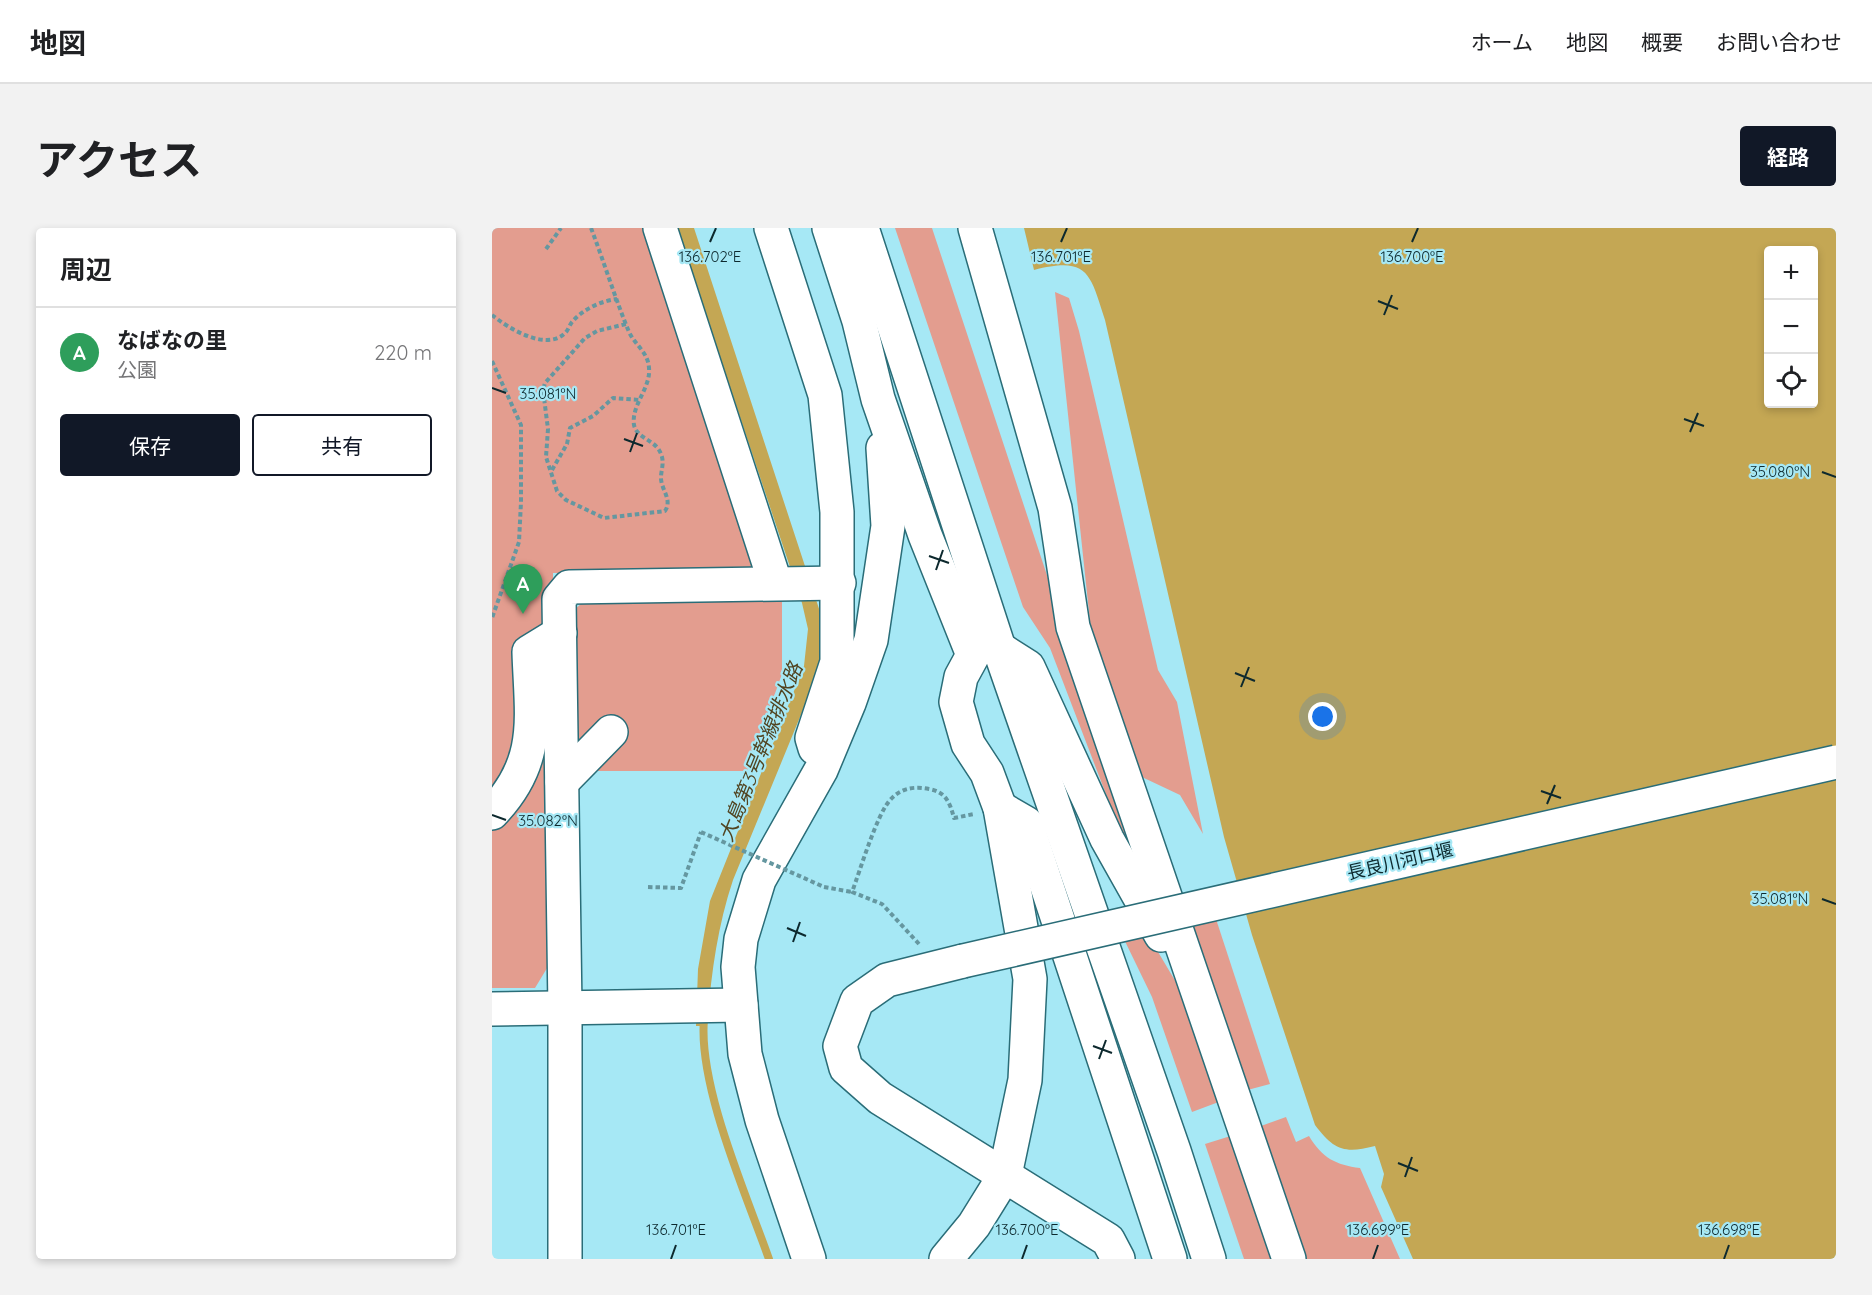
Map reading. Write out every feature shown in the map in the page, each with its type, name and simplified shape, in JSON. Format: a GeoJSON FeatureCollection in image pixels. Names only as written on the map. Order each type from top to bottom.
{"type":"FeatureCollection","features":[{"type":"Feature","properties":{"kind":"street"},"geometry":{"type":"LineString","coordinates":[[660,228],[837,662],[812,738],[821,770]]}},
{"type":"Feature","properties":{"kind":"street"},"geometry":{"type":"LineString","coordinates":[[771,228],[825,395],[837,512],[805,582]]}},
{"type":"Feature","properties":{"kind":"street"},"geometry":{"type":"LineString","coordinates":[[829,228],[859,321],[878,399],[925,535],[986,651],[1028,667],[1107,839],[1201,1005]]}},
{"type":"Feature","properties":{"kind":"street"},"geometry":{"type":"LineString","coordinates":[[861,228],[986,651],[1174,1151],[1209,1259]]}},
{"type":"Feature","properties":{"kind":"street"},"geometry":{"type":"LineString","coordinates":[[975,228],[1055,508],[1072,627],[1289,1259]]}},
{"type":"Feature","properties":{"kind":"street"},"geometry":{"type":"LineString","coordinates":[[809,1259],[762,1120],[732,1006],[741,939],[759,880],[821,770],[849,703],[871,640],[888,526],[878,399]]}},
{"type":"Feature","properties":{"kind":"street"},"geometry":{"type":"LineString","coordinates":[[565,1259],[565,1009],[559,600],[569,587],[805,582]]}},
{"type":"Feature","properties":{"kind":"street"},"geometry":{"type":"LineString","coordinates":[[492,813],[522,774],[531,741],[529,652],[560,633]]}},
{"type":"Feature","properties":{"kind":"street"},"geometry":{"type":"LineString","coordinates":[[946,1259],[974,1225],[1005,1175],[1024,1080],[1030,979],[999,808],[987,773],[968,744],[956,702],[961,677],[986,651]]}},
{"type":"Feature","properties":{"kind":"street"},"geometry":{"type":"LineString","coordinates":[[562,782],[610,732]]}},
{"type":"Feature","properties":{"kind":"street","name":"長良川河口堰"},"geometry":{"type":"LineString","coordinates":[[1118,1259],[1108,1240],[880,1098],[846,1068],[840,1046],[857,1001],[887,980],[951,964],[1836,762]]}},
{"type":"Feature","properties":{"kind":"street"},"geometry":{"type":"LineString","coordinates":[[999,808],[1026,823],[1170,1259]]}},
{"type":"Feature","properties":{"kind":"street"},"geometry":{"type":"LineString","coordinates":[[492,1009],[732,1006]]}},
{"type":"Feature","properties":{"kind":"path"},"geometry":{"type":"LineString","coordinates":[[546,249],[561,228]]}},
{"type":"Feature","properties":{"kind":"path"},"geometry":{"type":"LineString","coordinates":[[591,228],[626,324],[648,363],[647,383],[634,416],[634,427],[638,434],[657,447],[663,457],[661,477],[668,500],[665,511],[604,518],[567,500],[557,491],[546,456],[548,429],[543,390],[545,383],[585,338],[597,331],[626,324]]}},
{"type":"Feature","properties":{"kind":"path"},"geometry":{"type":"LineString","coordinates":[[492,315],[524,334],[541,340],[555,340],[565,334],[573,321],[585,312],[602,301],[617,298]]}},
{"type":"Feature","properties":{"kind":"path"},"geometry":{"type":"LineString","coordinates":[[492,361],[521,425],[519,542],[492,618]]}},
{"type":"Feature","properties":{"kind":"path"},"geometry":{"type":"LineString","coordinates":[[552,470],[567,444],[570,428],[593,416],[613,398],[640,400]]}},
{"type":"Feature","properties":{"kind":"path"},"geometry":{"type":"LineString","coordinates":[[852,892],[886,805],[901,792],[911,788],[934,789],[950,802],[954,818],[999,808]]}},
{"type":"Feature","properties":{"kind":"path"},"geometry":{"type":"LineString","coordinates":[[648,887],[681,888],[701,832],[824,887],[852,892],[882,904],[951,964]]}},
{"type":"Feature","properties":{"kind":"shaded area"},"geometry":{"type":"Polygon","coordinates":[[[492,228],[651,228],[758,555],[750,570],[553,573],[555,955],[535,988],[492,988],[492,228]]]}},
{"type":"Feature","properties":{"kind":"shaded area"},"geometry":{"type":"Polygon","coordinates":[[[677,228],[694,228],[824,624],[821,666],[727,898],[715,952],[707,1026],[696,1026],[698,969],[710,901],[804,666],[808,629],[802,603],[677,228]]]}},
{"type":"Feature","properties":{"kind":"shaded area"},"geometry":{"type":"Polygon","coordinates":[[[895,228],[932,228],[1132,832],[1122,836],[1050,648],[1023,607],[895,228]]]}},
{"type":"Feature","properties":{"kind":"shaded area"},"geometry":{"type":"Polygon","coordinates":[[[1024,228],[1836,228],[1836,1259],[1413,1259],[1381,1187],[1384,1174],[1375,1146],[1355,1150],[1340,1148],[1328,1140],[1315,1125],[1252,935],[1224,837],[1105,320],[1095,291],[1085,272],[1066,265],[1034,270],[1024,228]]]}},
{"type":"Feature","properties":{"kind":"shaded area"},"geometry":{"type":"Polygon","coordinates":[[[1055,292],[1069,298],[1079,331],[1158,670],[1177,702],[1203,834],[1180,795],[1144,778],[1128,764],[1094,659],[1055,292]]]}},
{"type":"Feature","properties":{"kind":"shaded area"},"geometry":{"type":"Polygon","coordinates":[[[782,598],[782,674],[747,771],[570,771],[570,614],[586,599],[782,598]]]}},
{"type":"Feature","properties":{"kind":"shaded area"},"geometry":{"type":"Polygon","coordinates":[[[1216,919],[1270,1084],[1240,1092],[1181,924],[1216,919]]]}},
{"type":"Feature","properties":{"kind":"shaded area"},"geometry":{"type":"Polygon","coordinates":[[[1142,925],[1189,1004],[1224,1100],[1192,1112],[1152,997],[1121,933],[1142,925]]]}},
{"type":"Feature","properties":{"kind":"shaded area"},"geometry":{"type":"Polygon","coordinates":[[[1286,1117],[1296,1142],[1309,1136],[1319,1150],[1330,1159],[1360,1168],[1400,1259],[1296,1259],[1261,1126],[1286,1117]]]}},
{"type":"Feature","properties":{"kind":"shaded area"},"geometry":{"type":"Polygon","coordinates":[[[1237,1134],[1278,1259],[1244,1259],[1205,1144],[1237,1134]]]}},
{"type":"Feature","properties":{"kind":"waterway","name":"大島第3号幹線排水路"},"geometry":{"type":"LineString","coordinates":[[704,1019],[704,1046],[708,1076],[716,1107],[769,1259]]}},
{"type":"Feature","properties":{"kind":"place","name":"なばなの里"},"geometry":{"type":"Point","coordinates":[523,614]}}]}
